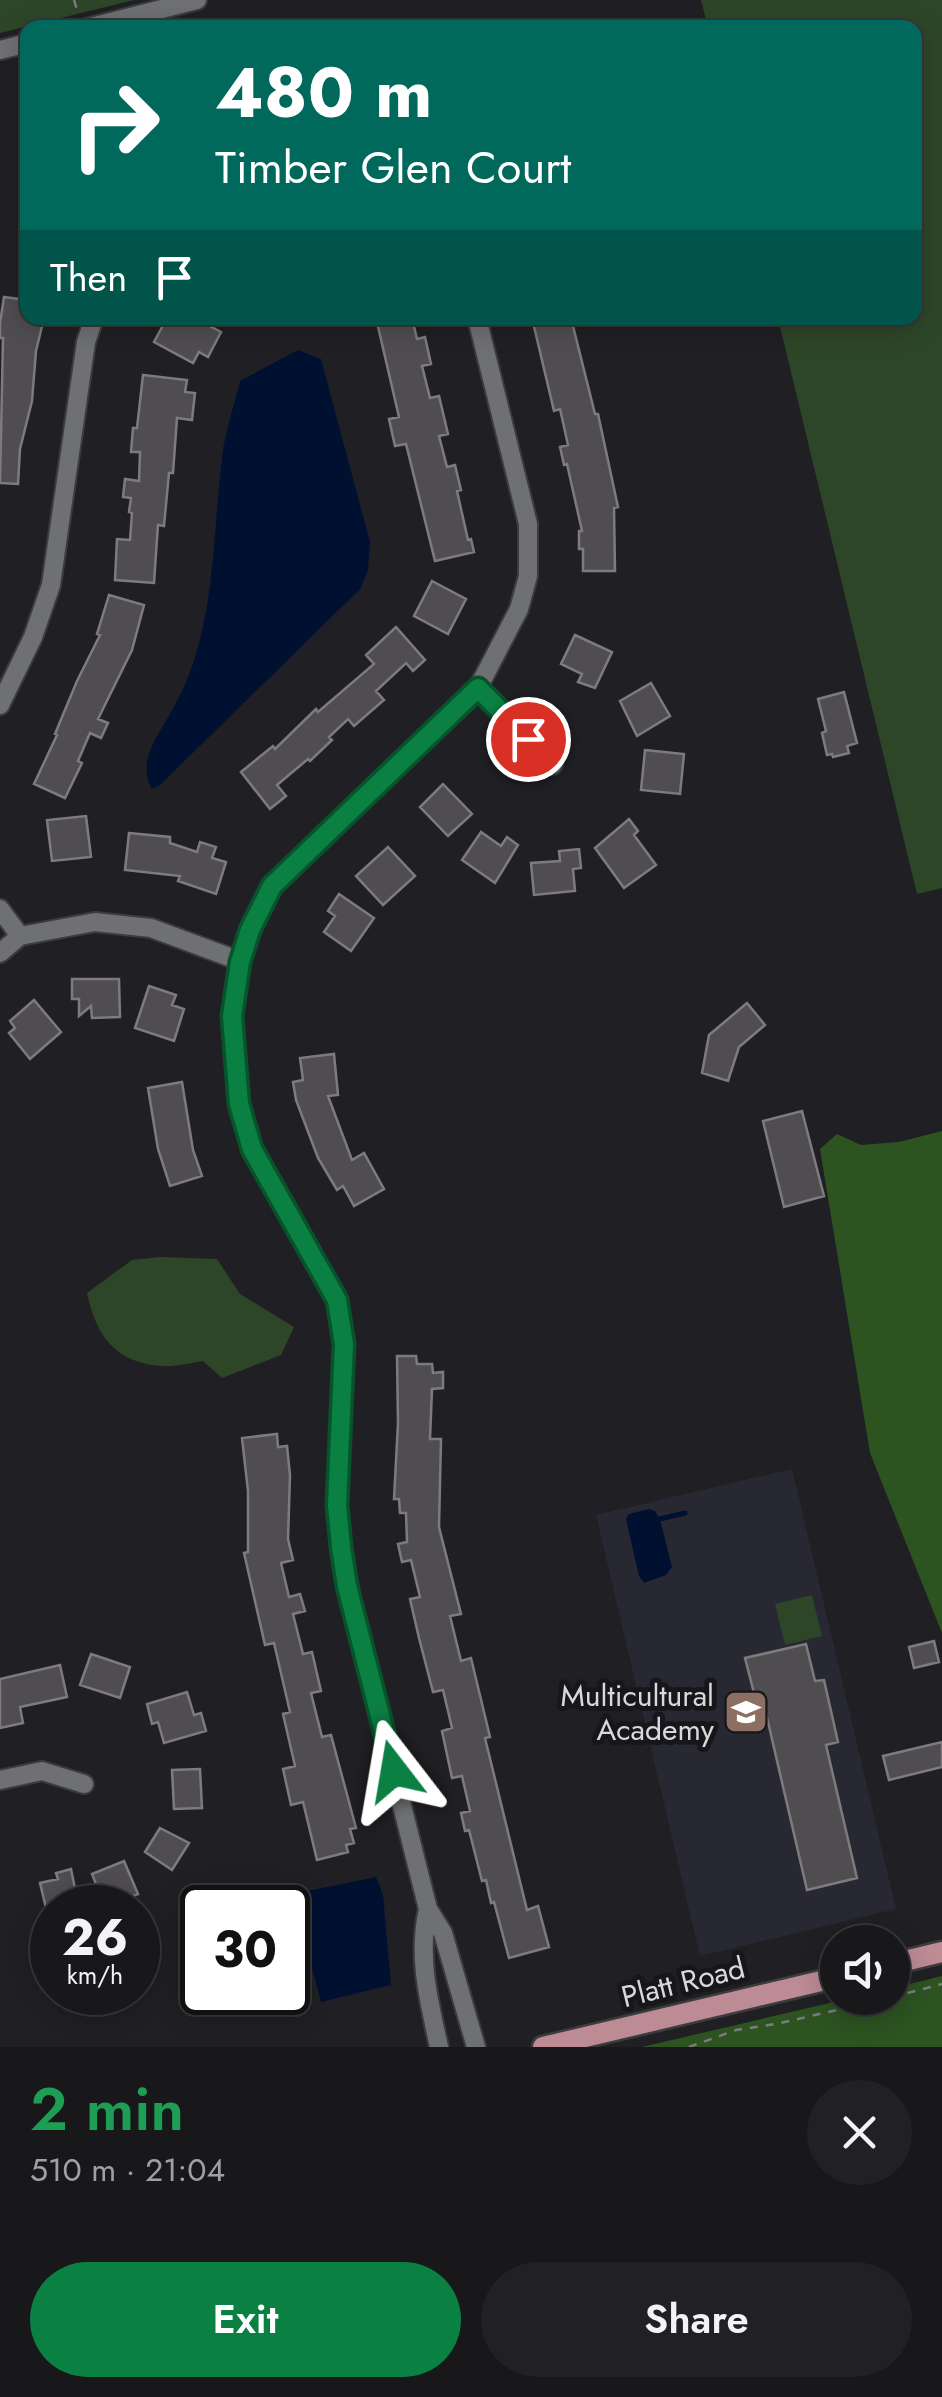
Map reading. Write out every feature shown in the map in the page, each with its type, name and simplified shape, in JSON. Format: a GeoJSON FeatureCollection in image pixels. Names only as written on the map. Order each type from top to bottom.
{"type":"FeatureCollection","features":[{"type":"Feature","properties":{"kind":"main road"},"geometry":{"type":"LineString","coordinates":[[910,1960],[942,1952]]}},
{"type":"Feature","properties":{"kind":"main road","name":"Platt Road"},"geometry":{"type":"LineString","coordinates":[[543,2047],[820,1981]]}},
{"type":"Feature","properties":{"kind":"street"},"geometry":{"type":"LineString","coordinates":[[119,20],[197,0]]}},
{"type":"Feature","properties":{"kind":"street"},"geometry":{"type":"LineString","coordinates":[[0,705],[33,637],[51,585],[92,325]]}},
{"type":"Feature","properties":{"kind":"street"},"geometry":{"type":"LineString","coordinates":[[476,2047],[443,1933],[428,1909],[347,1586],[337,1505],[344,1344],[337,1300],[252,1149],[239,1104],[232,1016],[240,962],[256,915],[272,886],[478,688],[519,609],[528,576],[530,541],[480,325]]}},
{"type":"Feature","properties":{"kind":"street"},"geometry":{"type":"LineString","coordinates":[[478,688],[553,765]]}},
{"type":"Feature","properties":{"kind":"street"},"geometry":{"type":"LineString","coordinates":[[0,909],[20,936]]}},
{"type":"Feature","properties":{"kind":"street"},"geometry":{"type":"LineString","coordinates":[[0,954],[20,936],[95,922],[150,928],[240,962]]}},
{"type":"Feature","properties":{"kind":"street"},"geometry":{"type":"LineString","coordinates":[[0,1780],[42,1771],[84,1784]]}},
{"type":"Feature","properties":{"kind":"street"},"geometry":{"type":"LineString","coordinates":[[428,1909],[422,1936],[427,1990],[439,2047]]}},
{"type":"Feature","properties":{"kind":"path"},"geometry":{"type":"LineString","coordinates":[[910,1992],[942,1984]]}},
{"type":"Feature","properties":{"kind":"path"},"geometry":{"type":"LineString","coordinates":[[689,2047],[736,2030],[820,2014]]}},
{"type":"Feature","properties":{"kind":"shaded area","name":"Multicultural Academy"},"geometry":{"type":"Polygon","coordinates":[[[792,1469],[896,1909],[700,1956],[596,1515],[792,1469]]]}},
{"type":"Feature","properties":{"kind":"green space"},"geometry":{"type":"Polygon","coordinates":[[[0,0],[134,0],[53,20],[20,20],[20,28],[0,33],[0,0]]]}},
{"type":"Feature","properties":{"kind":"green space"},"geometry":{"type":"Polygon","coordinates":[[[701,0],[942,0],[942,888],[917,894],[780,325],[922,325],[922,20],[706,20],[701,0]]]}},
{"type":"Feature","properties":{"kind":"green space"},"geometry":{"type":"Polygon","coordinates":[[[942,1131],[942,1633],[870,1453],[820,1149],[837,1134],[861,1145],[899,1142],[942,1131]]]}},
{"type":"Feature","properties":{"kind":"green space"},"geometry":{"type":"Polygon","coordinates":[[[217,1259],[240,1294],[294,1327],[281,1355],[222,1378],[203,1361],[162,1366],[120,1353],[102,1334],[87,1293],[132,1260],[217,1259]]]}},
{"type":"Feature","properties":{"kind":"green space"},"geometry":{"type":"Polygon","coordinates":[[[812,1595],[822,1636],[785,1645],[775,1604],[812,1595]]]}},
{"type":"Feature","properties":{"kind":"green space"},"geometry":{"type":"Polygon","coordinates":[[[942,1976],[942,2047],[642,2047],[820,2005],[820,2015],[910,2015],[910,1984],[942,1976]]]}},
{"type":"Feature","properties":{"kind":"water"},"geometry":{"type":"Polygon","coordinates":[[[298,350],[321,359],[370,542],[368,571],[360,589],[152,789],[148,757],[188,676],[205,615],[223,448],[240,381],[298,350]]]}},
{"type":"Feature","properties":{"kind":"water"},"geometry":{"type":"Polygon","coordinates":[[[649,1509],[660,1519],[672,1567],[666,1575],[644,1583],[626,1519],[629,1514],[649,1509]]]}},
{"type":"Feature","properties":{"kind":"water"},"geometry":{"type":"Polygon","coordinates":[[[376,1877],[383,1895],[391,1985],[321,2002],[310,1959],[310,1891],[376,1877]]]}},
{"type":"Feature","properties":{"kind":"building"},"geometry":{"type":"Polygon","coordinates":[[[4,297],[20,299],[20,325],[42,325],[32,401],[20,449],[18,484],[0,483],[0,323],[4,297]]]}},
{"type":"Feature","properties":{"kind":"building"},"geometry":{"type":"Polygon","coordinates":[[[163,325],[208,325],[221,332],[208,357],[199,352],[193,363],[154,342],[163,325]]]}},
{"type":"Feature","properties":{"kind":"building"},"geometry":{"type":"Polygon","coordinates":[[[378,325],[414,325],[417,339],[425,337],[431,364],[422,366],[430,398],[439,396],[448,434],[439,436],[447,467],[455,465],[461,490],[457,491],[474,552],[435,561],[406,444],[395,446],[389,419],[399,417],[378,325]]]}},
{"type":"Feature","properties":{"kind":"building"},"geometry":{"type":"Polygon","coordinates":[[[534,325],[573,325],[598,414],[618,507],[614,508],[615,571],[583,571],[583,549],[579,549],[582,531],[560,447],[568,445],[560,409],[554,411],[534,325]]]}},
{"type":"Feature","properties":{"kind":"building"},"geometry":{"type":"Polygon","coordinates":[[[143,375],[187,380],[185,392],[195,393],[192,420],[177,418],[164,526],[158,525],[154,583],[115,580],[117,539],[130,540],[131,498],[123,497],[125,479],[139,481],[140,452],[131,452],[143,375]]]}},
{"type":"Feature","properties":{"kind":"building"},"geometry":{"type":"Polygon","coordinates":[[[432,581],[466,599],[448,634],[414,616],[432,581]]]}},
{"type":"Feature","properties":{"kind":"building"},"geometry":{"type":"Polygon","coordinates":[[[109,595],[144,605],[132,650],[98,719],[108,723],[101,738],[90,733],[78,761],[82,763],[65,798],[34,784],[100,635],[97,634],[109,595]]]}},
{"type":"Feature","properties":{"kind":"building"},"geometry":{"type":"Polygon","coordinates":[[[396,627],[425,660],[413,671],[406,663],[376,691],[384,700],[354,726],[348,719],[310,761],[277,785],[286,796],[270,809],[241,772],[273,746],[275,749],[316,709],[318,712],[374,664],[366,655],[396,627]]]}},
{"type":"Feature","properties":{"kind":"building"},"geometry":{"type":"Polygon","coordinates":[[[575,635],[612,652],[595,688],[578,682],[582,674],[561,664],[575,635]]]}},
{"type":"Feature","properties":{"kind":"building"},"geometry":{"type":"Polygon","coordinates":[[[651,683],[670,716],[637,736],[620,701],[651,683]]]}},
{"type":"Feature","properties":{"kind":"building"},"geometry":{"type":"Polygon","coordinates":[[[844,692],[857,743],[847,746],[849,753],[833,757],[827,755],[818,699],[844,692]]]}},
{"type":"Feature","properties":{"kind":"building"},"geometry":{"type":"Polygon","coordinates":[[[645,750],[684,754],[680,794],[641,790],[645,750]]]}},
{"type":"Feature","properties":{"kind":"building"},"geometry":{"type":"Polygon","coordinates":[[[443,784],[472,814],[448,836],[420,807],[443,784]]]}},
{"type":"Feature","properties":{"kind":"building"},"geometry":{"type":"Polygon","coordinates":[[[86,816],[91,857],[52,861],[47,820],[86,816]]]}},
{"type":"Feature","properties":{"kind":"building"},"geometry":{"type":"Polygon","coordinates":[[[629,819],[638,831],[634,835],[656,865],[624,888],[595,848],[629,819]]]}},
{"type":"Feature","properties":{"kind":"building"},"geometry":{"type":"Polygon","coordinates":[[[481,832],[501,846],[507,837],[518,845],[495,883],[462,860],[481,832]]]}},
{"type":"Feature","properties":{"kind":"building"},"geometry":{"type":"Polygon","coordinates":[[[129,833],[170,837],[170,843],[197,852],[200,842],[216,847],[212,858],[226,862],[216,894],[178,881],[180,876],[125,870],[129,833]]]}},
{"type":"Feature","properties":{"kind":"building"},"geometry":{"type":"Polygon","coordinates":[[[388,847],[415,876],[383,905],[356,876],[388,847]]]}},
{"type":"Feature","properties":{"kind":"building"},"geometry":{"type":"Polygon","coordinates":[[[579,849],[581,868],[573,869],[575,891],[534,895],[531,863],[560,861],[559,851],[579,849]]]}},
{"type":"Feature","properties":{"kind":"building"},"geometry":{"type":"Polygon","coordinates":[[[339,894],[374,918],[351,951],[324,932],[335,916],[328,911],[339,894]]]}},
{"type":"Feature","properties":{"kind":"building"},"geometry":{"type":"Polygon","coordinates":[[[72,979],[119,979],[120,1017],[92,1018],[91,1006],[79,1016],[79,999],[72,999],[72,979]]]}},
{"type":"Feature","properties":{"kind":"building"},"geometry":{"type":"Polygon","coordinates":[[[149,986],[176,995],[172,1005],[184,1009],[174,1041],[135,1028],[149,986]]]}},
{"type":"Feature","properties":{"kind":"building"},"geometry":{"type":"Polygon","coordinates":[[[34,1000],[61,1032],[30,1059],[9,1033],[15,1028],[10,1021],[34,1000]]]}},
{"type":"Feature","properties":{"kind":"building"},"geometry":{"type":"Polygon","coordinates":[[[747,1003],[765,1025],[739,1047],[728,1081],[702,1073],[709,1035],[747,1003]]]}},
{"type":"Feature","properties":{"kind":"building"},"geometry":{"type":"Polygon","coordinates":[[[334,1054],[338,1095],[328,1096],[352,1160],[364,1153],[384,1189],[354,1206],[343,1186],[337,1190],[318,1158],[293,1082],[303,1080],[300,1058],[334,1054]]]}},
{"type":"Feature","properties":{"kind":"building"},"geometry":{"type":"Polygon","coordinates":[[[182,1082],[193,1150],[202,1176],[170,1186],[158,1149],[148,1088],[182,1082]]]}},
{"type":"Feature","properties":{"kind":"building"},"geometry":{"type":"Polygon","coordinates":[[[802,1111],[824,1196],[784,1207],[763,1121],[802,1111]]]}},
{"type":"Feature","properties":{"kind":"building"},"geometry":{"type":"Polygon","coordinates":[[[397,1356],[416,1356],[417,1364],[432,1364],[433,1373],[443,1372],[443,1388],[432,1389],[430,1439],[441,1439],[439,1527],[461,1614],[450,1616],[461,1661],[471,1658],[490,1737],[485,1738],[527,1910],[538,1906],[549,1947],[509,1958],[494,1902],[491,1903],[486,1880],[482,1881],[469,1830],[465,1831],[461,1813],[470,1811],[462,1776],[452,1778],[442,1731],[452,1728],[443,1690],[433,1692],[410,1599],[420,1597],[411,1560],[402,1562],[398,1544],[407,1542],[406,1513],[400,1513],[399,1499],[394,1499],[397,1356]]]}},
{"type":"Feature","properties":{"kind":"building"},"geometry":{"type":"Polygon","coordinates":[[[277,1434],[278,1447],[287,1446],[288,1539],[293,1560],[281,1563],[289,1597],[300,1594],[305,1611],[293,1614],[303,1654],[312,1652],[321,1691],[311,1693],[322,1737],[331,1735],[356,1828],[350,1829],[354,1843],[346,1845],[348,1852],[317,1860],[303,1802],[291,1805],[283,1769],[295,1766],[283,1714],[290,1712],[274,1643],[265,1645],[244,1553],[248,1552],[248,1491],[242,1438],[277,1434]]]}},
{"type":"Feature","properties":{"kind":"building"},"geometry":{"type":"Polygon","coordinates":[[[934,1641],[939,1662],[914,1668],[909,1647],[934,1641]]]}},
{"type":"Feature","properties":{"kind":"building"},"geometry":{"type":"Polygon","coordinates":[[[806,1644],[815,1681],[824,1680],[838,1742],[826,1745],[857,1878],[807,1890],[762,1696],[755,1697],[745,1658],[806,1644]]]}},
{"type":"Feature","properties":{"kind":"building"},"geometry":{"type":"Polygon","coordinates":[[[91,1654],[130,1667],[120,1698],[80,1685],[91,1654]]]}},
{"type":"Feature","properties":{"kind":"building"},"geometry":{"type":"Polygon","coordinates":[[[60,1665],[67,1697],[20,1707],[23,1723],[0,1728],[0,1679],[60,1665]]]}},
{"type":"Feature","properties":{"kind":"building"},"geometry":{"type":"Polygon","coordinates":[[[187,1692],[194,1715],[201,1713],[206,1731],[164,1743],[158,1722],[152,1724],[147,1704],[187,1692]]]}},
{"type":"Feature","properties":{"kind":"building"},"geometry":{"type":"Polygon","coordinates":[[[942,1742],[942,1767],[889,1780],[883,1756],[942,1742]]]}},
{"type":"Feature","properties":{"kind":"building"},"geometry":{"type":"Polygon","coordinates":[[[200,1769],[202,1808],[174,1809],[172,1770],[200,1769]]]}},
{"type":"Feature","properties":{"kind":"building"},"geometry":{"type":"Polygon","coordinates":[[[160,1828],[189,1843],[172,1870],[145,1852],[160,1828]]]}},
{"type":"Feature","properties":{"kind":"building"},"geometry":{"type":"Polygon","coordinates":[[[124,1861],[134,1885],[96,1885],[92,1874],[124,1861]]]}},
{"type":"Feature","properties":{"kind":"building"},"geometry":{"type":"Polygon","coordinates":[[[71,1869],[74,1885],[40,1885],[58,1879],[56,1873],[71,1869]]]}},
{"type":"Feature","properties":{"kind":"waterway"},"geometry":{"type":"LineString","coordinates":[[660,1519],[685,1513]]}},
{"type":"Feature","properties":{"kind":"place","name":"Multicultural Academy"},"geometry":{"type":"Point","coordinates":[746,1712]}},
{"type":"Feature","properties":{"kind":"route"},"geometry":{"type":"LineString","coordinates":[[394,1771],[347,1586],[341,1547],[337,1505],[344,1344],[337,1300],[252,1149],[239,1104],[232,1016],[240,962],[250,930],[272,886],[478,688],[528,739]]}}]}
